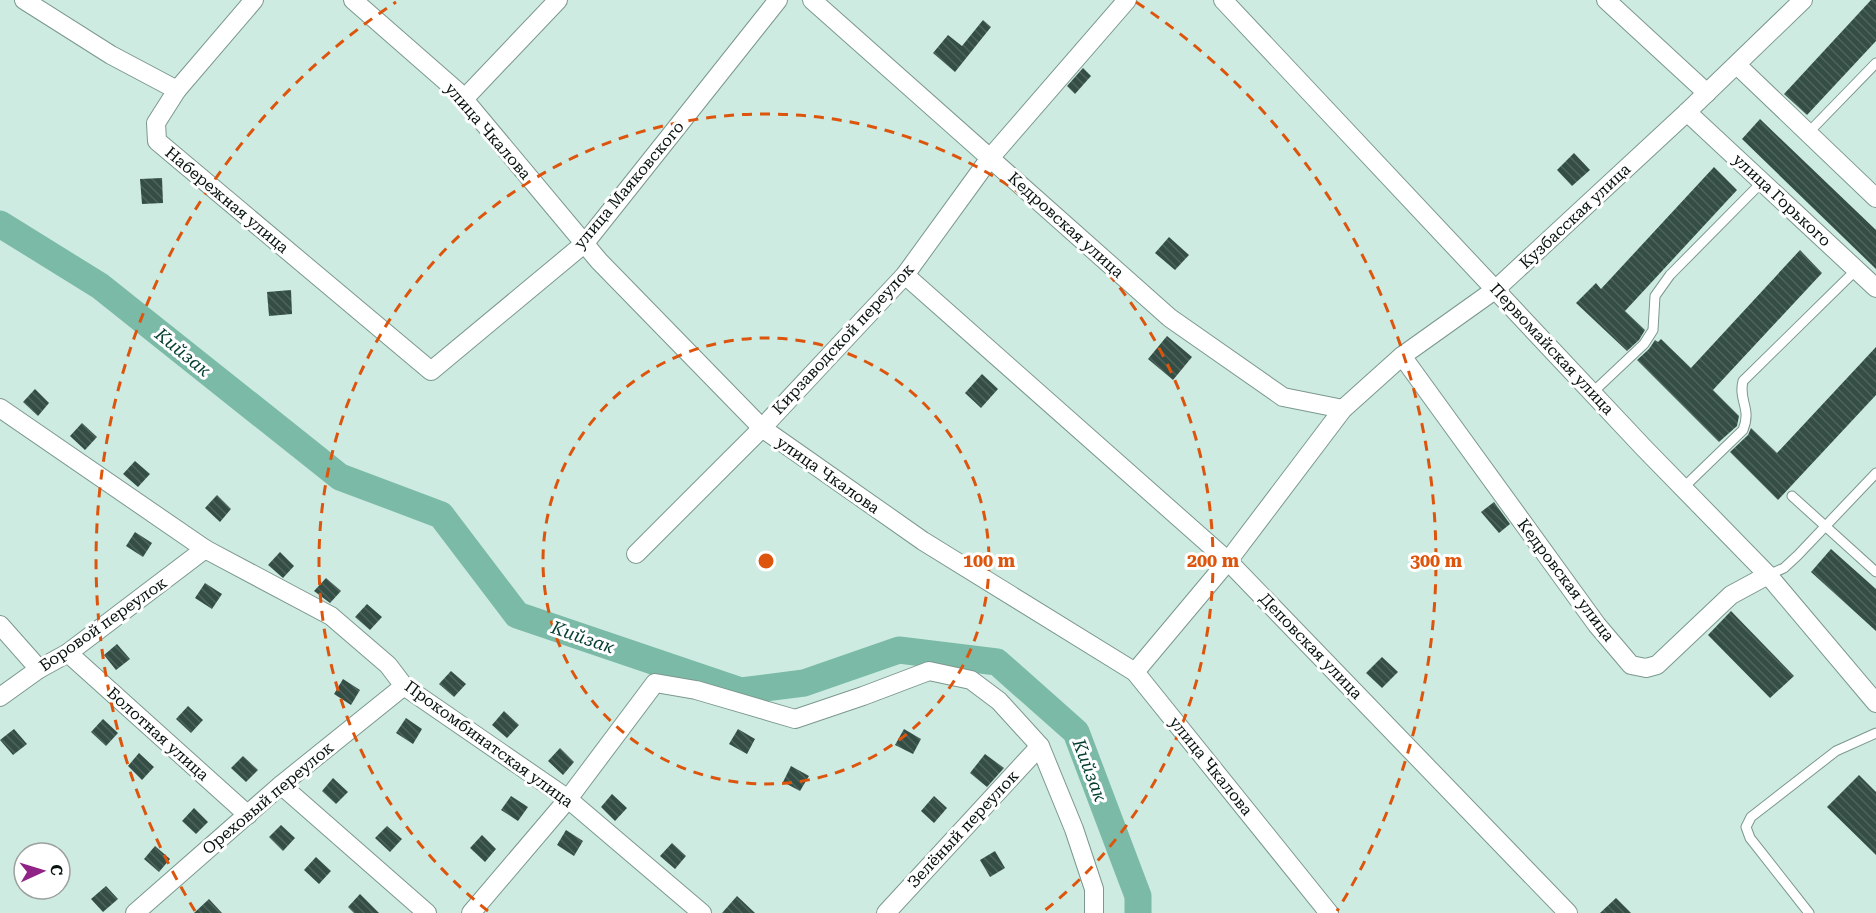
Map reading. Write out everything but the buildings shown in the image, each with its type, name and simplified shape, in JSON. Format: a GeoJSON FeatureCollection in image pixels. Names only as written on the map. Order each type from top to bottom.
{"type":"FeatureCollection","features":[{"type":"Feature","properties":{"kind":"street"},"geometry":{"type":"LineString","coordinates":[[24,0],[111,55],[177,90]]}},
{"type":"Feature","properties":{"kind":"street","name":"Набережная улица"},"geometry":{"type":"LineString","coordinates":[[254,0],[177,90],[156,123],[157,141],[431,371]]}},
{"type":"Feature","properties":{"kind":"street","name":"улица Чкалова"},"geometry":{"type":"LineString","coordinates":[[353,0],[463,100],[599,261],[762,428],[923,541],[1135,672],[1329,913]]}},
{"type":"Feature","properties":{"kind":"street"},"geometry":{"type":"LineString","coordinates":[[463,100],[558,0]]}},
{"type":"Feature","properties":{"kind":"street","name":"улица Маяковского"},"geometry":{"type":"LineString","coordinates":[[431,371],[585,243],[778,0]]}},
{"type":"Feature","properties":{"kind":"street","name":"Кедровская улица"},"geometry":{"type":"LineString","coordinates":[[812,0],[1170,318],[1283,397],[1343,409]]}},
{"type":"Feature","properties":{"kind":"street","name":"Кирзаводской переулок"},"geometry":{"type":"LineString","coordinates":[[636,554],[762,428],[905,275],[990,158],[1127,0]]}},
{"type":"Feature","properties":{"kind":"street","name":"Первомайская улица"},"geometry":{"type":"LineString","coordinates":[[1223,0],[1592,393],[1768,575],[1876,703]]}},
{"type":"Feature","properties":{"kind":"street"},"geometry":{"type":"LineString","coordinates":[[1606,0],[1707,93]]}},
{"type":"Feature","properties":{"kind":"street","name":"Кузбасская улица"},"geometry":{"type":"LineString","coordinates":[[1135,672],[1228,561],[1343,409],[1402,356],[1496,289],[1737,65],[1803,0]]}},
{"type":"Feature","properties":{"kind":"street"},"geometry":{"type":"LineString","coordinates":[[1737,65],[1876,198]]}},
{"type":"Feature","properties":{"kind":"street","name":"улица Горького"},"geometry":{"type":"LineString","coordinates":[[1687,112],[1876,288]]}},
{"type":"Feature","properties":{"kind":"street","name":"Деповская улица"},"geometry":{"type":"LineString","coordinates":[[905,275],[1228,561],[1568,913]]}},
{"type":"Feature","properties":{"kind":"street","name":"Кедровская улица"},"geometry":{"type":"LineString","coordinates":[[1402,356],[1597,625],[1631,665],[1646,668],[1657,665],[1731,595],[1768,575]]}},
{"type":"Feature","properties":{"kind":"street","name":"Прокомбинатская улица"},"geometry":{"type":"LineString","coordinates":[[0,408],[205,549],[331,616],[388,665],[404,686],[568,799],[702,913]]}},
{"type":"Feature","properties":{"kind":"street","name":"Боровой переулок"},"geometry":{"type":"LineString","coordinates":[[0,697],[39,669],[68,652],[205,549]]}},
{"type":"Feature","properties":{"kind":"street"},"geometry":{"type":"LineString","coordinates":[[0,625],[39,669]]}},
{"type":"Feature","properties":{"kind":"street","name":"Болотная улица"},"geometry":{"type":"LineString","coordinates":[[68,652],[248,815]]}},
{"type":"Feature","properties":{"kind":"street"},"geometry":{"type":"LineString","coordinates":[[471,913],[568,799],[655,682],[696,690],[795,719],[929,671],[971,680],[999,701],[1040,746],[1074,829],[1094,889],[1094,913]]}},
{"type":"Feature","properties":{"kind":"street","name":"Ореховый переулок"},"geometry":{"type":"LineString","coordinates":[[135,913],[281,785],[404,686]]}},
{"type":"Feature","properties":{"kind":"street","name":"Зелёный переулок"},"geometry":{"type":"LineString","coordinates":[[886,913],[1040,746]]}},
{"type":"Feature","properties":{"kind":"street"},"geometry":{"type":"LineString","coordinates":[[281,785],[427,913]]}},
{"type":"Feature","properties":{"kind":"lane"},"geometry":{"type":"LineString","coordinates":[[1808,133],[1876,63]]}},
{"type":"Feature","properties":{"kind":"lane"},"geometry":{"type":"LineString","coordinates":[[1592,393],[1644,344],[1653,330],[1655,296],[1670,275],[1762,182]]}},
{"type":"Feature","properties":{"kind":"lane"},"geometry":{"type":"LineString","coordinates":[[1683,488],[1743,430],[1748,418],[1741,392],[1743,381],[1856,270]]}},
{"type":"Feature","properties":{"kind":"lane"},"geometry":{"type":"LineString","coordinates":[[1768,575],[1784,568],[1876,473]]}},
{"type":"Feature","properties":{"kind":"lane"},"geometry":{"type":"LineString","coordinates":[[1792,496],[1876,571]]}},
{"type":"Feature","properties":{"kind":"lane"},"geometry":{"type":"LineString","coordinates":[[1809,913],[1750,838],[1746,827],[1751,817],[1836,751],[1876,733]]}},
{"type":"Feature","properties":{"kind":"waterway","name":"Кийзак"},"geometry":{"type":"LineString","coordinates":[[0,224],[100,286],[340,477],[441,515],[517,615],[741,691],[804,683],[899,650],[997,662],[1076,732],[1138,896],[1138,913]]}}]}
